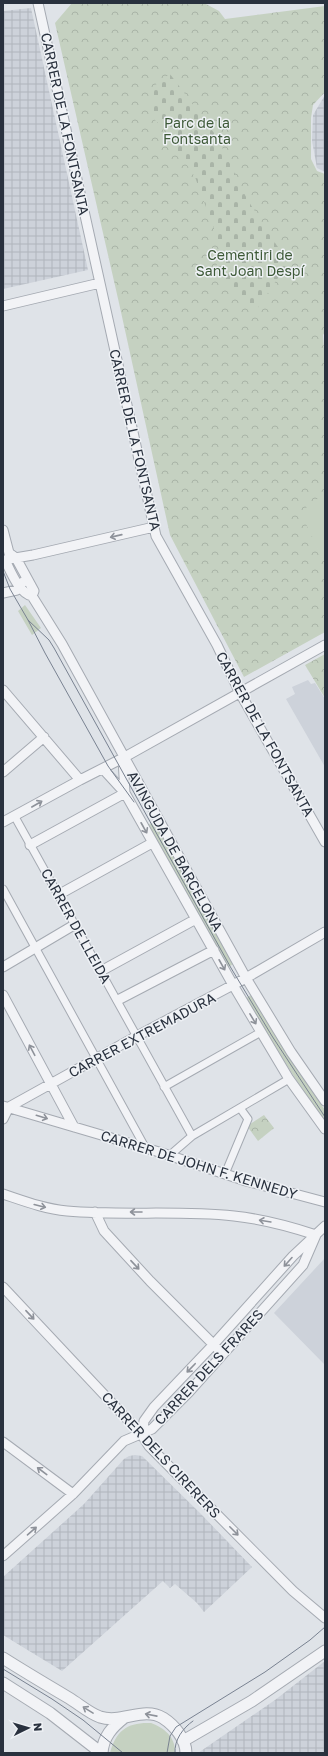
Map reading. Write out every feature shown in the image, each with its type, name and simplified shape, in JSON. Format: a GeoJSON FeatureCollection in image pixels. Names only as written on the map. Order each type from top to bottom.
{"type":"FeatureCollection","features":[{"type":"Feature","properties":{"kind":"street","name":"CARRER DE LA FONTSANTA"},"geometry":{"type":"LineString","coordinates":[[38,3],[156,536],[217,645],[240,693],[325,842]]}},
{"type":"Feature","properties":{"kind":"street"},"geometry":{"type":"LineString","coordinates":[[3,306],[100,283]]}},
{"type":"Feature","properties":{"kind":"street"},"geometry":{"type":"LineString","coordinates":[[8,558],[154,527]]}},
{"type":"Feature","properties":{"kind":"street","name":"AVINGUDA DE BARCELONA"},"geometry":{"type":"LineString","coordinates":[[3,530],[8,558],[20,586],[27,595],[32,596],[62,644],[123,758],[141,787],[246,978],[292,1052],[325,1101]]}},
{"type":"Feature","properties":{"kind":"street","name":"AVINGUDA DE BARCELONA"},"geometry":{"type":"LineString","coordinates":[[8,558],[25,573],[34,591],[32,596]]}},
{"type":"Feature","properties":{"kind":"street"},"geometry":{"type":"LineString","coordinates":[[3,593],[13,591],[20,586],[25,573]]}},
{"type":"Feature","properties":{"kind":"street"},"geometry":{"type":"LineString","coordinates":[[7,819],[103,769],[325,645]]}},
{"type":"Feature","properties":{"kind":"street"},"geometry":{"type":"LineString","coordinates":[[5,697],[44,737],[80,780]]}},
{"type":"Feature","properties":{"kind":"street"},"geometry":{"type":"LineString","coordinates":[[3,772],[44,737]]}},
{"type":"Feature","properties":{"kind":"street"},"geometry":{"type":"LineString","coordinates":[[30,845],[125,794],[123,758]]}},
{"type":"Feature","properties":{"kind":"street","name":"AVINGUDA DE BARCELONA"},"geometry":{"type":"LineString","coordinates":[[103,769],[125,794],[233,985],[289,1079],[325,1129]]}},
{"type":"Feature","properties":{"kind":"street","name":"CARRER DE LLEIDA"},"geometry":{"type":"LineString","coordinates":[[7,819],[30,845],[100,971],[118,1000],[192,1136]]}},
{"type":"Feature","properties":{"kind":"street"},"geometry":{"type":"LineString","coordinates":[[58,895],[152,843]]}},
{"type":"Feature","properties":{"kind":"street"},"geometry":{"type":"LineString","coordinates":[[3,889],[146,1149]]}},
{"type":"Feature","properties":{"kind":"street"},"geometry":{"type":"LineString","coordinates":[[100,971],[196,919]]}},
{"type":"Feature","properties":{"kind":"street"},"geometry":{"type":"LineString","coordinates":[[3,966],[74,925]]}},
{"type":"Feature","properties":{"kind":"street","name":"CARRER EXTREMADURA"},"geometry":{"type":"LineString","coordinates":[[6,1106],[50,1084],[246,978],[325,932]]}},
{"type":"Feature","properties":{"kind":"street"},"geometry":{"type":"LineString","coordinates":[[118,1000],[214,950]]}},
{"type":"Feature","properties":{"kind":"street"},"geometry":{"type":"LineString","coordinates":[[3,995],[74,1127]]}},
{"type":"Feature","properties":{"kind":"street"},"geometry":{"type":"LineString","coordinates":[[164,1087],[261,1032]]}},
{"type":"Feature","properties":{"kind":"street"},"geometry":{"type":"LineString","coordinates":[[169,1156],[192,1136],[289,1079]]}},
{"type":"Feature","properties":{"kind":"street"},"geometry":{"type":"LineString","coordinates":[[3,1119],[6,1106]]}},
{"type":"Feature","properties":{"kind":"street","name":"CARRER DE JOHN F. KENNEDY"},"geometry":{"type":"LineString","coordinates":[[6,1106],[225,1174],[325,1202]]}},
{"type":"Feature","properties":{"kind":"street"},"geometry":{"type":"LineString","coordinates":[[225,1174],[248,1119],[240,1108]]}},
{"type":"Feature","properties":{"kind":"street"},"geometry":{"type":"LineString","coordinates":[[3,1194],[44,1207],[66,1211],[170,1212],[234,1216],[278,1223],[316,1235]]}},
{"type":"Feature","properties":{"kind":"street"},"geometry":{"type":"LineString","coordinates":[[95,1212],[104,1231],[213,1345],[223,1353]]}},
{"type":"Feature","properties":{"kind":"street","name":"CARRER DELS FRARES"},"geometry":{"type":"LineString","coordinates":[[142,1435],[144,1421],[154,1407],[294,1256],[325,1226]]}},
{"type":"Feature","properties":{"kind":"street","name":"CARRER DELS FRARES"},"geometry":{"type":"LineString","coordinates":[[142,1435],[152,1430],[302,1265],[316,1235]]}},
{"type":"Feature","properties":{"kind":"street","name":"CARRER DELS CIRERERS"},"geometry":{"type":"LineString","coordinates":[[3,1287],[142,1435],[149,1446],[288,1585],[325,1618]]}},
{"type":"Feature","properties":{"kind":"street"},"geometry":{"type":"LineString","coordinates":[[3,1556],[73,1494],[124,1442],[142,1435]]}},
{"type":"Feature","properties":{"kind":"street"},"geometry":{"type":"LineString","coordinates":[[3,1442],[73,1494]]}},
{"type":"Feature","properties":{"kind":"street"},"geometry":{"type":"LineString","coordinates":[[183,1741],[265,1692],[321,1653],[325,1641]]}},
{"type":"Feature","properties":{"kind":"street"},"geometry":{"type":"LineString","coordinates":[[3,1658],[95,1714],[107,1718],[125,1717],[143,1713],[154,1714],[163,1718],[174,1727],[183,1741],[186,1753]]}},
{"type":"Feature","properties":{"kind":"street"},"geometry":{"type":"LineString","coordinates":[[3,1683],[50,1713],[95,1748],[98,1753]]}},
{"type":"Feature","properties":{"kind":"street"},"geometry":{"type":"LineString","coordinates":[[102,1753],[102,1746],[109,1732],[125,1717]]}},
{"type":"Feature","properties":{"kind":"shaded area"},"geometry":{"type":"Polygon","coordinates":[[[31,8],[88,270],[3,289],[3,11],[31,8]]]}},
{"type":"Feature","properties":{"kind":"shaded area"},"geometry":{"type":"Polygon","coordinates":[[[325,95],[325,172],[317,168],[312,141],[313,115],[325,95]]]}},
{"type":"Feature","properties":{"kind":"shaded area"},"geometry":{"type":"Polygon","coordinates":[[[308,680],[311,684],[315,683],[325,699],[325,767],[286,699],[295,694],[292,687],[308,680]]]}},
{"type":"Feature","properties":{"kind":"shaded area"},"geometry":{"type":"Polygon","coordinates":[[[325,1258],[325,1365],[274,1313],[325,1258]]]}},
{"type":"Feature","properties":{"kind":"shaded area"},"geometry":{"type":"Polygon","coordinates":[[[135,1455],[142,1456],[252,1567],[204,1612],[197,1603],[175,1584],[170,1588],[163,1581],[62,1671],[3,1635],[3,1577],[84,1504],[124,1459],[135,1455]]]}},
{"type":"Feature","properties":{"kind":"shaded area"},"geometry":{"type":"Polygon","coordinates":[[[325,1661],[325,1753],[198,1753],[275,1700],[325,1661]]]}},
{"type":"Feature","properties":{"kind":"green space","name":"Parc de la Fontsanta"},"geometry":{"type":"Polygon","coordinates":[[[72,3],[204,3],[219,11],[225,19],[325,6],[325,92],[313,105],[311,118],[311,159],[317,171],[325,174],[325,332],[323,335],[325,361],[325,491],[322,492],[316,501],[307,501],[305,522],[325,563],[325,632],[244,677],[170,535],[55,23],[72,3]]]}},
{"type":"Feature","properties":{"kind":"green space","name":"Cementiri de Sant Joan Despí"},"geometry":{"type":"Polygon","coordinates":[[[170,74],[217,137],[247,199],[288,263],[257,309],[214,275],[221,248],[195,177],[161,126],[151,116],[150,89],[170,74]]]}},
{"type":"Feature","properties":{"kind":"green space"},"geometry":{"type":"Polygon","coordinates":[[[320,490],[325,490],[325,564],[304,522],[306,496],[320,490]]]}},
{"type":"Feature","properties":{"kind":"green space"},"geometry":{"type":"Polygon","coordinates":[[[25,605],[41,628],[32,635],[18,611],[25,605]]]}},
{"type":"Feature","properties":{"kind":"green space"},"geometry":{"type":"Polygon","coordinates":[[[325,654],[325,698],[305,665],[325,654]]]}},
{"type":"Feature","properties":{"kind":"green space"},"geometry":{"type":"Polygon","coordinates":[[[154,822],[233,964],[227,968],[148,825],[154,822]]]}},
{"type":"Feature","properties":{"kind":"green space"},"geometry":{"type":"Polygon","coordinates":[[[251,995],[289,1057],[325,1110],[325,1122],[300,1086],[245,999],[251,995]]]}},
{"type":"Feature","properties":{"kind":"green space"},"geometry":{"type":"Polygon","coordinates":[[[264,1115],[274,1128],[258,1141],[247,1126],[264,1115]]]}},
{"type":"Feature","properties":{"kind":"green space"},"geometry":{"type":"Polygon","coordinates":[[[151,1723],[169,1734],[174,1743],[175,1753],[110,1753],[116,1738],[124,1729],[136,1724],[151,1723]]]}},
{"type":"Feature","properties":{"kind":"tram line"},"geometry":{"type":"LineString","coordinates":[[3,571],[10,589],[108,766],[134,802]]}},
{"type":"Feature","properties":{"kind":"tram line"},"geometry":{"type":"LineString","coordinates":[[28,620],[49,640],[54,648],[231,968],[272,1036],[325,1117]]}},
{"type":"Feature","properties":{"kind":"tram line"},"geometry":{"type":"LineString","coordinates":[[167,1753],[170,1736],[176,1727],[265,1672],[310,1640],[325,1627]]}},
{"type":"Feature","properties":{"kind":"tram line"},"geometry":{"type":"LineString","coordinates":[[3,1669],[83,1720],[123,1753]]}},
{"type":"Feature","properties":{"kind":"tram line"},"geometry":{"type":"LineString","coordinates":[[175,1753],[176,1744],[180,1735],[193,1721]]}}]}
